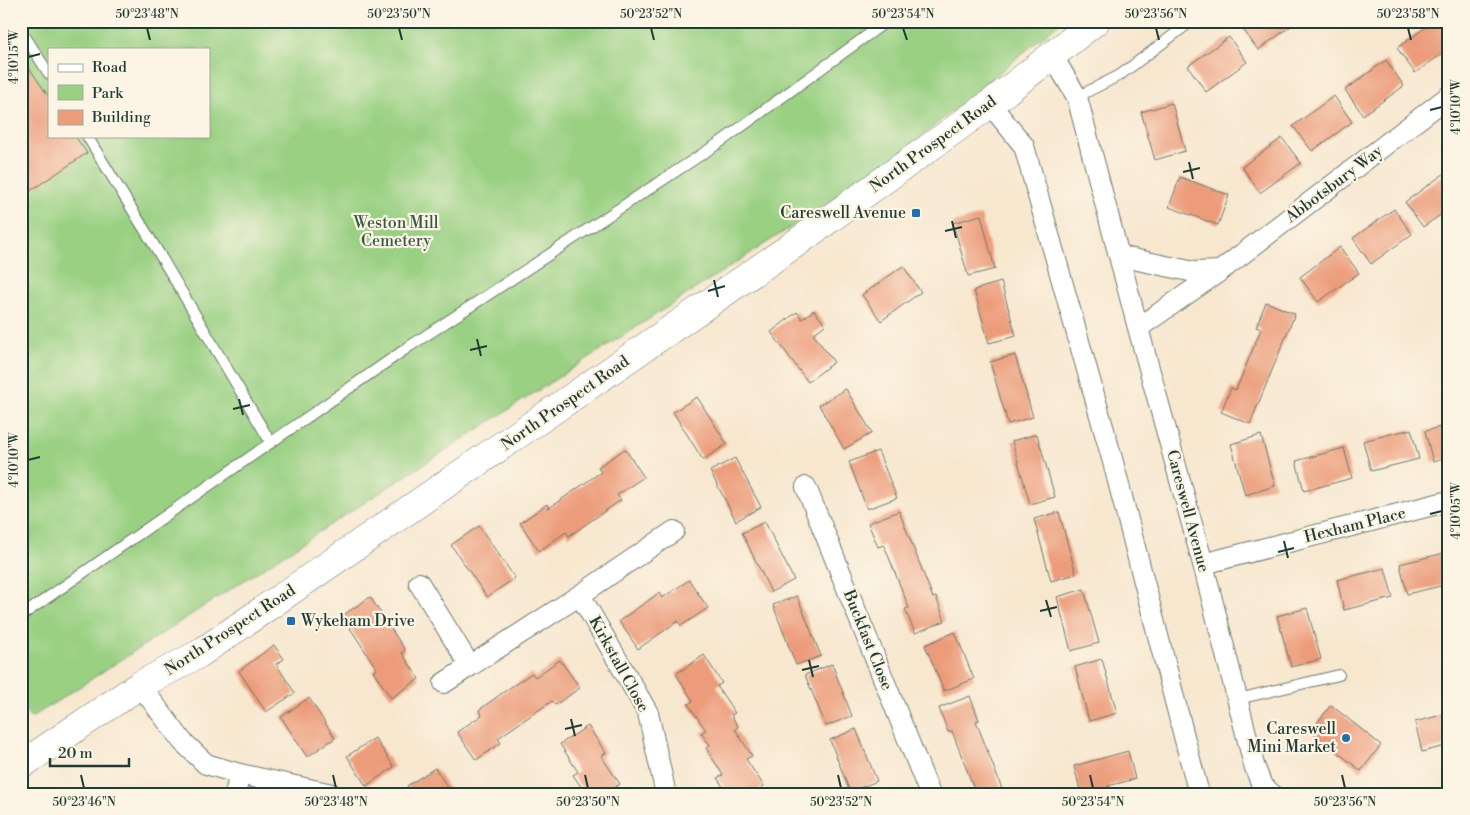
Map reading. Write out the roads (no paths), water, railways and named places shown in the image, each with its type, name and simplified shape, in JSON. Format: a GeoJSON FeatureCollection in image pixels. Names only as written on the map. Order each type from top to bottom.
{"type":"FeatureCollection","features":[{"type":"Feature","properties":{"kind":"street","name":"North Prospect Road"},"geometry":{"type":"LineString","coordinates":[[22,761],[140,685],[199,654],[515,438],[790,248],[990,104],[1096,21]]}},
{"type":"Feature","properties":{"kind":"street","name":"Careswell Avenue"},"geometry":{"type":"LineString","coordinates":[[1052,55],[1077,97],[1259,779],[1262,786],[1272,794]]}},
{"type":"Feature","properties":{"kind":"street","name":"Abbotsbury Way"},"geometry":{"type":"LineString","coordinates":[[1138,328],[1220,271],[1449,96]]}},
{"type":"Feature","properties":{"kind":"street"},"geometry":{"type":"LineString","coordinates":[[990,104],[1024,146],[1113,462],[1199,794]]}},
{"type":"Feature","properties":{"kind":"street"},"geometry":{"type":"LineString","coordinates":[[1119,256],[1194,272],[1220,271]]}},
{"type":"Feature","properties":{"kind":"street","name":"Buckfast Close"},"geometry":{"type":"LineString","coordinates":[[806,487],[930,794]]}},
{"type":"Feature","properties":{"kind":"street","name":"Hexham Place"},"geometry":{"type":"LineString","coordinates":[[1203,564],[1449,501]]}},
{"type":"Feature","properties":{"kind":"street"},"geometry":{"type":"LineString","coordinates":[[444,684],[674,531]]}},
{"type":"Feature","properties":{"kind":"street"},"geometry":{"type":"LineString","coordinates":[[419,582],[470,666]]}},
{"type":"Feature","properties":{"kind":"street","name":"Kirkstall Close"},"geometry":{"type":"LineString","coordinates":[[580,595],[648,713],[664,793]]}},
{"type":"Feature","properties":{"kind":"street"},"geometry":{"type":"LineString","coordinates":[[140,685],[182,741],[206,764],[240,774],[332,794]]}},
{"type":"Feature","properties":{"kind":"street"},"geometry":{"type":"LineString","coordinates":[[234,794],[240,774]]}},
{"type":"Feature","properties":{"kind":"lane"},"geometry":{"type":"LineString","coordinates":[[21,616],[410,346],[719,143],[887,21]]}},
{"type":"Feature","properties":{"kind":"lane"},"geometry":{"type":"LineString","coordinates":[[1077,97],[1120,75],[1192,21]]}},
{"type":"Feature","properties":{"kind":"lane"},"geometry":{"type":"LineString","coordinates":[[21,30],[48,72]]}},
{"type":"Feature","properties":{"kind":"lane"},"geometry":{"type":"LineString","coordinates":[[88,138],[271,443]]}},
{"type":"Feature","properties":{"kind":"lane"},"geometry":{"type":"LineString","coordinates":[[1238,699],[1339,675]]}},
{"type":"Feature","properties":{"kind":"place","name":"Careswell Avenue"},"geometry":{"type":"Point","coordinates":[916,213]}},
{"type":"Feature","properties":{"kind":"place","name":"Wykeham Drive"},"geometry":{"type":"Point","coordinates":[291,621]}},
{"type":"Feature","properties":{"kind":"place","name":"Careswell Mini Market"},"geometry":{"type":"Point","coordinates":[1346,738]}},
{"type":"Feature","properties":{"kind":"park label","name":"Weston Mill Cemetery"},"geometry":{"type":"Point","coordinates":[396,232]}}]}
